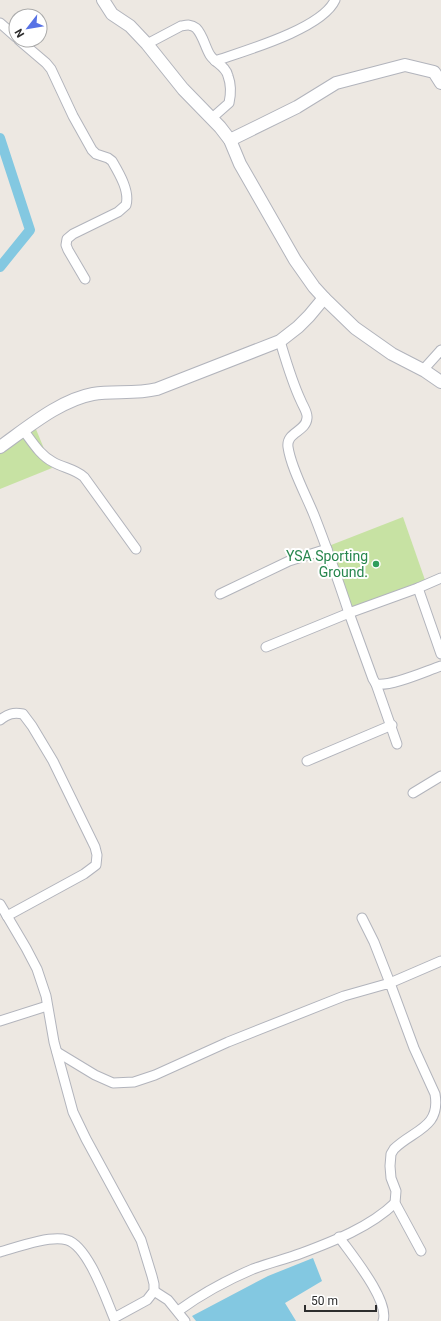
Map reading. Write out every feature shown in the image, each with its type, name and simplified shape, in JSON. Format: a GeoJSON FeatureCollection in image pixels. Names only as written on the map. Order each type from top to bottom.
{"type":"FeatureCollection","features":[{"type":"Feature","properties":{"kind":"street"},"geometry":{"type":"LineString","coordinates":[[103,0],[112,14],[130,26],[147,44],[183,89],[212,118],[230,140],[240,164],[292,254],[314,287],[355,328],[392,354],[423,370],[441,382]]}},
{"type":"Feature","properties":{"kind":"street"},"geometry":{"type":"LineString","coordinates":[[215,61],[281,37],[301,28],[326,12],[335,0]]}},
{"type":"Feature","properties":{"kind":"street"},"geometry":{"type":"LineString","coordinates":[[0,23],[8,30]]}},
{"type":"Feature","properties":{"kind":"street"},"geometry":{"type":"LineString","coordinates":[[147,44],[181,26],[192,25],[200,34],[208,51],[215,61],[223,67],[228,74],[230,97],[229,103],[212,118]]}},
{"type":"Feature","properties":{"kind":"street"},"geometry":{"type":"LineString","coordinates":[[28,48],[51,69],[92,150],[96,154],[112,161],[127,195],[126,205],[118,212],[73,234],[67,239],[66,245],[68,250],[85,279]]}},
{"type":"Feature","properties":{"kind":"street"},"geometry":{"type":"LineString","coordinates":[[230,140],[297,106],[336,83],[405,65],[434,72],[441,83]]}},
{"type":"Feature","properties":{"kind":"street"},"geometry":{"type":"LineString","coordinates":[[0,447],[45,415],[84,396],[112,392],[137,392],[157,389],[280,341],[298,327],[324,298]]}},
{"type":"Feature","properties":{"kind":"street"},"geometry":{"type":"LineString","coordinates":[[280,341],[296,391],[307,415],[307,423],[289,439],[288,447],[327,549],[373,679],[392,725],[397,744]]}},
{"type":"Feature","properties":{"kind":"street"},"geometry":{"type":"LineString","coordinates":[[423,370],[441,350]]}},
{"type":"Feature","properties":{"kind":"street"},"geometry":{"type":"LineString","coordinates":[[24,431],[40,453],[53,462],[80,473],[84,477],[136,549]]}},
{"type":"Feature","properties":{"kind":"street"},"geometry":{"type":"LineString","coordinates":[[220,594],[289,561],[327,549]]}},
{"type":"Feature","properties":{"kind":"street"},"geometry":{"type":"LineString","coordinates":[[266,647],[441,578]]}},
{"type":"Feature","properties":{"kind":"street"},"geometry":{"type":"LineString","coordinates":[[418,588],[441,654]]}},
{"type":"Feature","properties":{"kind":"street"},"geometry":{"type":"LineString","coordinates":[[376,684],[399,680],[441,666]]}},
{"type":"Feature","properties":{"kind":"street"},"geometry":{"type":"LineString","coordinates":[[0,720],[8,714],[23,714],[32,726],[53,761],[95,847],[97,855],[96,865],[84,874],[7,916]]}},
{"type":"Feature","properties":{"kind":"street"},"geometry":{"type":"LineString","coordinates":[[307,761],[392,725]]}},
{"type":"Feature","properties":{"kind":"street"},"geometry":{"type":"LineString","coordinates":[[413,793],[441,776]]}},
{"type":"Feature","properties":{"kind":"street"},"geometry":{"type":"LineString","coordinates":[[0,904],[37,969],[46,996],[57,1052],[73,1112],[141,1240],[153,1280],[154,1291],[147,1300],[110,1320],[93,1269],[80,1249],[73,1242],[56,1239],[30,1243],[0,1252]]}},
{"type":"Feature","properties":{"kind":"street"},"geometry":{"type":"LineString","coordinates":[[362,918],[380,956],[414,1048],[435,1094],[437,1104],[434,1119],[394,1149],[391,1154],[390,1166],[391,1178],[396,1191],[395,1203],[420,1251]]}},
{"type":"Feature","properties":{"kind":"street"},"geometry":{"type":"LineString","coordinates":[[57,1052],[95,1076],[113,1083],[134,1082],[155,1075],[228,1042],[388,978],[441,961]]}},
{"type":"Feature","properties":{"kind":"street"},"geometry":{"type":"LineString","coordinates":[[0,1021],[47,1006]]}},
{"type":"Feature","properties":{"kind":"street"},"geometry":{"type":"LineString","coordinates":[[178,1311],[194,1300],[252,1270],[302,1253],[357,1230],[387,1211],[395,1203]]}},
{"type":"Feature","properties":{"kind":"street"},"geometry":{"type":"LineString","coordinates":[[339,1237],[378,1296],[385,1316],[383,1321]]}},
{"type":"Feature","properties":{"kind":"street"},"geometry":{"type":"LineString","coordinates":[[154,1291],[168,1300],[185,1321]]}},
{"type":"Feature","properties":{"kind":"green space"},"geometry":{"type":"Polygon","coordinates":[[[33,422],[52,468],[0,489],[0,446],[33,422]]]}},
{"type":"Feature","properties":{"kind":"green space","name":"YSA Sporting Ground."},"geometry":{"type":"Polygon","coordinates":[[[403,517],[425,580],[347,609],[326,547],[403,517]]]}},
{"type":"Feature","properties":{"kind":"water"},"geometry":{"type":"Polygon","coordinates":[[[313,1258],[322,1281],[285,1303],[296,1321],[196,1321],[192,1316],[268,1276],[313,1258]]]}},
{"type":"Feature","properties":{"kind":"waterway"},"geometry":{"type":"LineString","coordinates":[[0,138],[30,230],[0,267]]}},
{"type":"Feature","properties":{"kind":"place","name":"YSA Sporting Ground."},"geometry":{"type":"Point","coordinates":[376,564]}}]}
